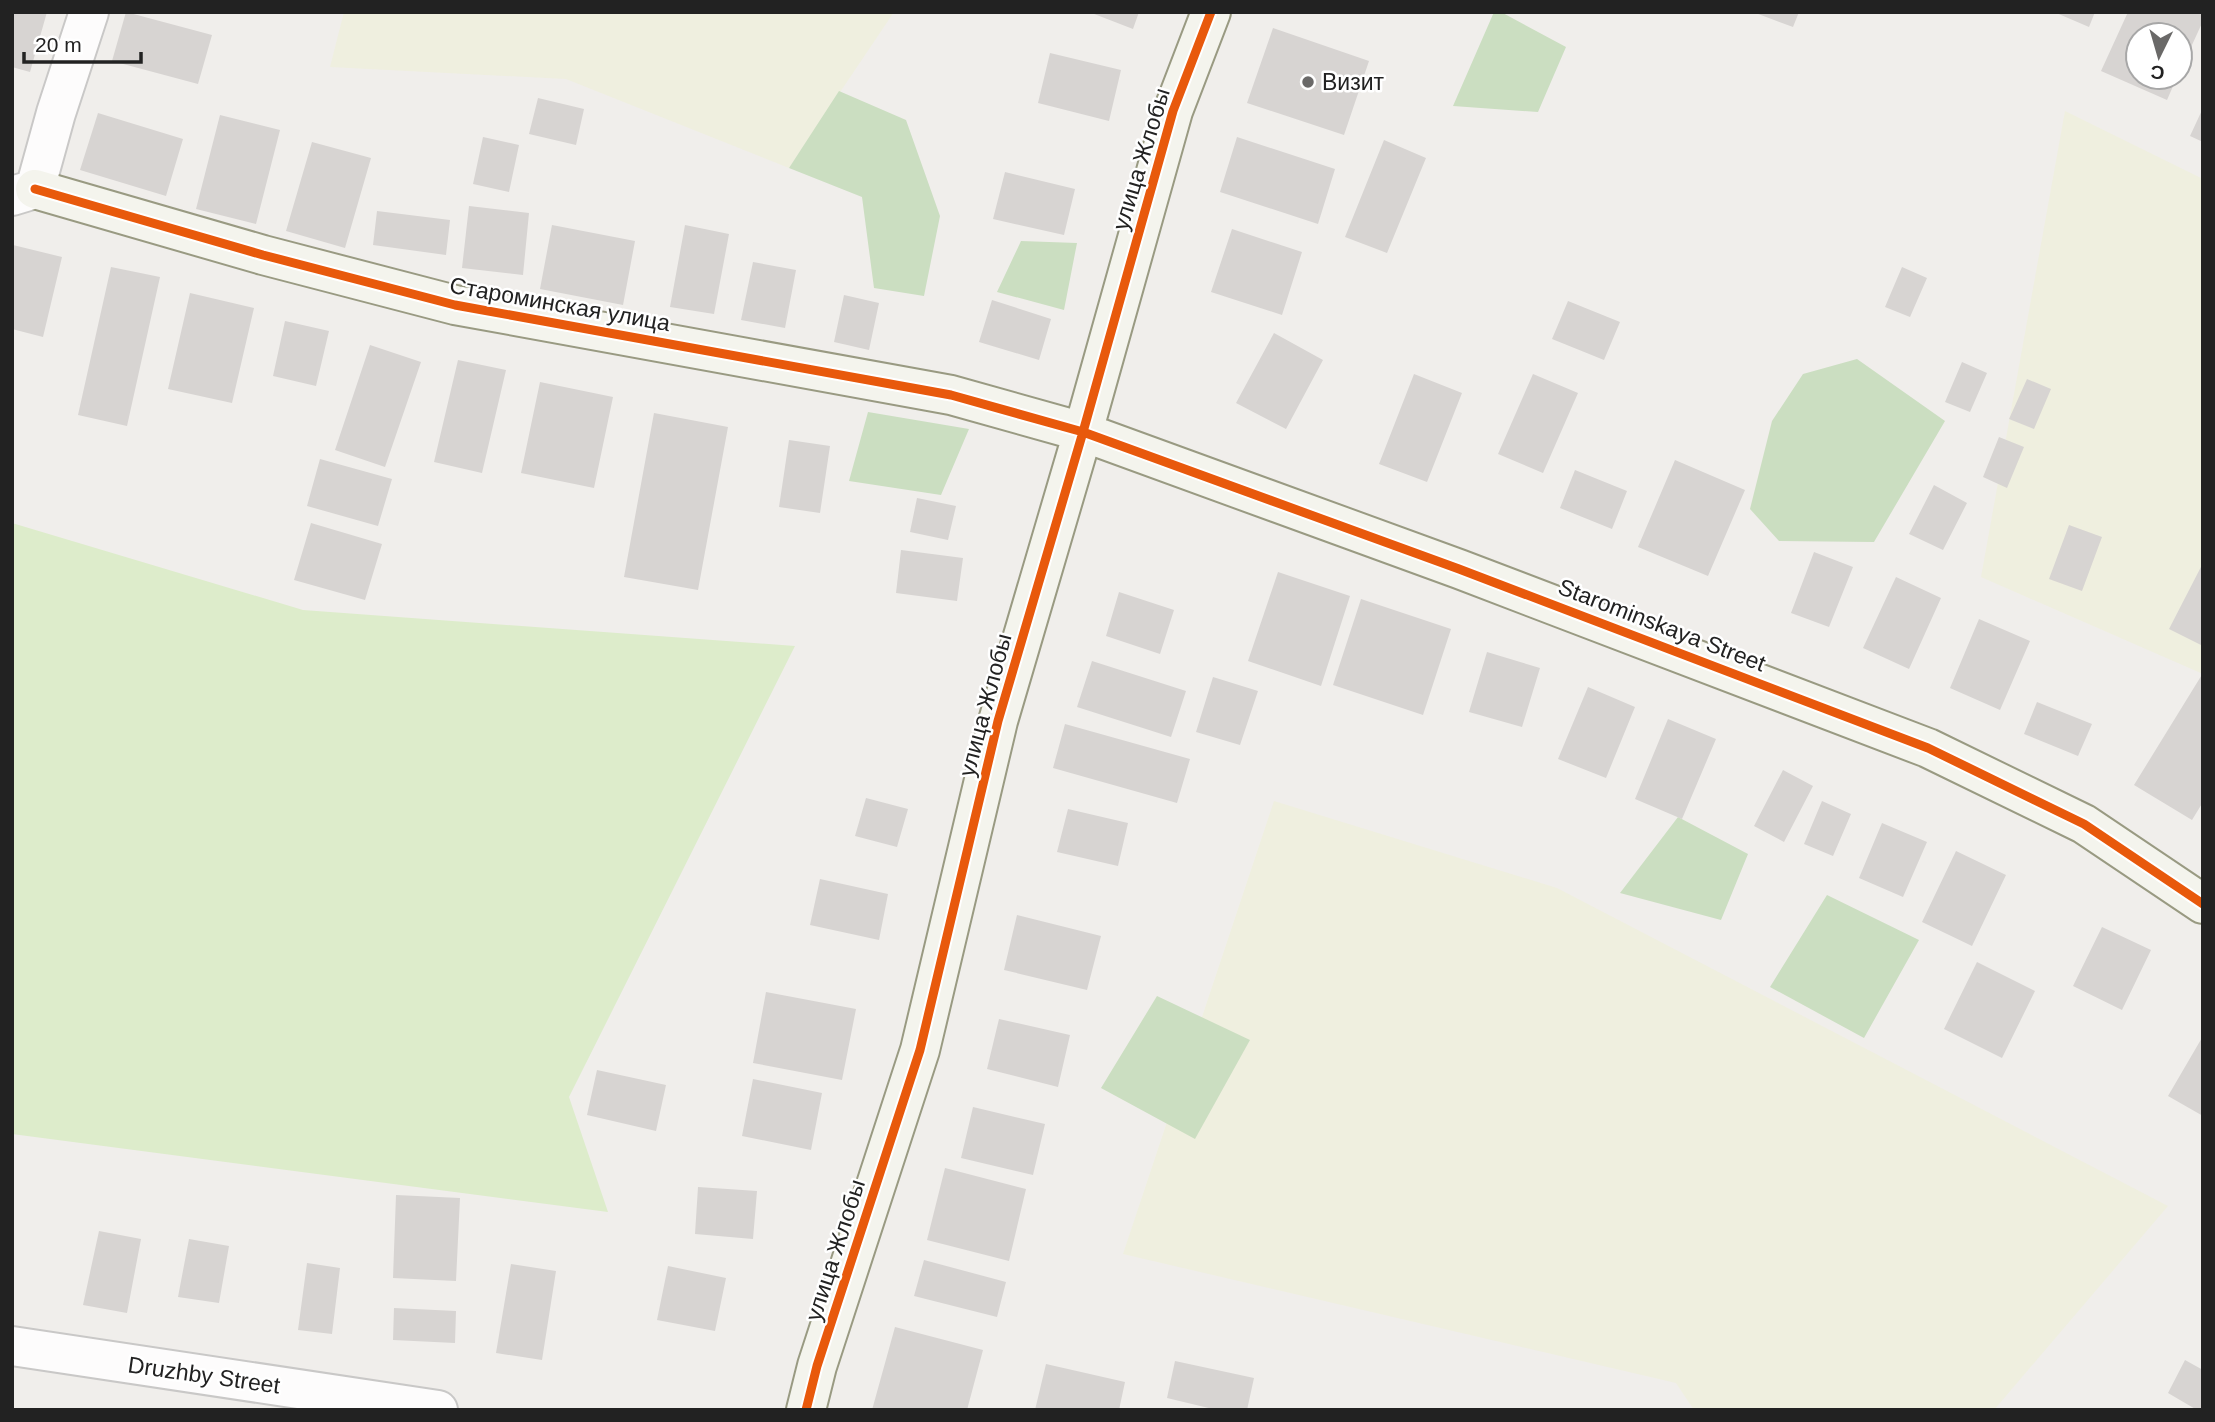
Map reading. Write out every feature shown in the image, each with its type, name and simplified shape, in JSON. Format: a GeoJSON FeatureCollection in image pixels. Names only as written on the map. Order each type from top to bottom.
{"type":"FeatureCollection","features":[{"type":"Feature","properties":{"kind":"street"},"geometry":{"type":"LineString","coordinates":[[24,193],[56,113],[89,12]]}},
{"type":"Feature","properties":{"kind":"street","name":"улица Жлобы"},"geometry":{"type":"LineString","coordinates":[[806,1410],[817,1366],[920,1050],[998,721],[1173,111],[1211,12]]}},
{"type":"Feature","properties":{"kind":"street","name":"Староминская улица"},"geometry":{"type":"LineString","coordinates":[[24,193],[455,306],[938,392],[1083,432]]}},
{"type":"Feature","properties":{"kind":"street","name":"Starominskaya Street"},"geometry":{"type":"LineString","coordinates":[[1083,432],[1459,569],[1928,748],[2084,824],[2203,904]]}},
{"type":"Feature","properties":{"kind":"street","name":"Druzhby Street"},"geometry":{"type":"LineString","coordinates":[[12,1346],[438,1410]]}},
{"type":"Feature","properties":{"kind":"green space"},"geometry":{"type":"Polygon","coordinates":[[[344,12],[894,12],[789,168],[566,79],[330,67],[344,12]]]}},
{"type":"Feature","properties":{"kind":"green space"},"geometry":{"type":"Polygon","coordinates":[[[1494,12],[1501,12],[1566,47],[1538,112],[1453,106],[1494,12]]]}},
{"type":"Feature","properties":{"kind":"green space"},"geometry":{"type":"Polygon","coordinates":[[[839,91],[906,120],[940,216],[924,296],[874,288],[862,197],[789,168],[839,91]]]}},
{"type":"Feature","properties":{"kind":"green space"},"geometry":{"type":"Polygon","coordinates":[[[2065,111],[2203,179],[2203,674],[1981,577],[2065,111]]]}},
{"type":"Feature","properties":{"kind":"green space"},"geometry":{"type":"Polygon","coordinates":[[[1021,241],[1077,243],[1064,310],[997,292],[1021,241]]]}},
{"type":"Feature","properties":{"kind":"green space"},"geometry":{"type":"Polygon","coordinates":[[[1857,359],[1945,421],[1874,542],[1779,541],[1750,509],[1772,421],[1803,374],[1857,359]]]}},
{"type":"Feature","properties":{"kind":"green space"},"geometry":{"type":"Polygon","coordinates":[[[868,412],[969,429],[941,495],[849,481],[868,412]]]}},
{"type":"Feature","properties":{"kind":"green space"},"geometry":{"type":"Polygon","coordinates":[[[12,523],[303,610],[795,646],[569,1097],[608,1212],[12,1134],[12,523]]]}},
{"type":"Feature","properties":{"kind":"green space"},"geometry":{"type":"Polygon","coordinates":[[[1274,801],[1557,888],[2168,1206],[1994,1410],[1694,1410],[1676,1383],[1123,1254],[1274,801]]]}},
{"type":"Feature","properties":{"kind":"green space"},"geometry":{"type":"Polygon","coordinates":[[[1678,817],[1748,854],[1721,920],[1620,893],[1678,817]]]}},
{"type":"Feature","properties":{"kind":"green space"},"geometry":{"type":"Polygon","coordinates":[[[1827,895],[1919,940],[1864,1038],[1770,987],[1827,895]]]}},
{"type":"Feature","properties":{"kind":"green space"},"geometry":{"type":"Polygon","coordinates":[[[1157,996],[1250,1040],[1195,1139],[1101,1088],[1157,996]]]}},
{"type":"Feature","properties":{"kind":"building"},"geometry":{"type":"Polygon","coordinates":[[[12,12],[47,12],[30,72],[12,67],[12,12]]]}},
{"type":"Feature","properties":{"kind":"building"},"geometry":{"type":"Polygon","coordinates":[[[126,12],[212,35],[198,84],[112,61],[126,12]]]}},
{"type":"Feature","properties":{"kind":"building"},"geometry":{"type":"Polygon","coordinates":[[[1089,12],[1139,12],[1133,29],[1089,12]]]}},
{"type":"Feature","properties":{"kind":"building"},"geometry":{"type":"Polygon","coordinates":[[[1753,12],[1799,12],[1793,27],[1753,12]]]}},
{"type":"Feature","properties":{"kind":"building"},"geometry":{"type":"Polygon","coordinates":[[[2054,12],[2095,12],[2089,27],[2054,12]]]}},
{"type":"Feature","properties":{"kind":"building"},"geometry":{"type":"Polygon","coordinates":[[[2128,12],[2203,12],[2203,21],[2194,41],[2194,21],[2124,21],[2124,81],[2101,71],[2128,12]]]}},
{"type":"Feature","properties":{"kind":"building","name":"Визит"},"geometry":{"type":"Polygon","coordinates":[[[1273,28],[1369,61],[1344,135],[1247,103],[1273,28]]]}},
{"type":"Feature","properties":{"kind":"building"},"geometry":{"type":"Polygon","coordinates":[[[1050,53],[1121,70],[1109,121],[1038,103],[1050,53]]]}},
{"type":"Feature","properties":{"kind":"building"},"geometry":{"type":"Polygon","coordinates":[[[2147,91],[2171,91],[2167,100],[2147,91]]]}},
{"type":"Feature","properties":{"kind":"building"},"geometry":{"type":"Polygon","coordinates":[[[538,98],[584,109],[576,145],[529,134],[538,98]]]}},
{"type":"Feature","properties":{"kind":"building"},"geometry":{"type":"Polygon","coordinates":[[[2203,108],[2203,142],[2190,136],[2203,108]]]}},
{"type":"Feature","properties":{"kind":"building"},"geometry":{"type":"Polygon","coordinates":[[[98,113],[183,139],[166,196],[80,170],[98,113]]]}},
{"type":"Feature","properties":{"kind":"building"},"geometry":{"type":"Polygon","coordinates":[[[220,115],[280,130],[256,224],[196,209],[220,115]]]}},
{"type":"Feature","properties":{"kind":"building"},"geometry":{"type":"Polygon","coordinates":[[[483,137],[519,145],[509,192],[473,184],[483,137]]]}},
{"type":"Feature","properties":{"kind":"building"},"geometry":{"type":"Polygon","coordinates":[[[1237,137],[1335,169],[1318,224],[1220,192],[1237,137]]]}},
{"type":"Feature","properties":{"kind":"building"},"geometry":{"type":"Polygon","coordinates":[[[1384,140],[1426,158],[1387,253],[1345,237],[1384,140]]]}},
{"type":"Feature","properties":{"kind":"building"},"geometry":{"type":"Polygon","coordinates":[[[312,142],[371,158],[345,248],[286,231],[312,142]]]}},
{"type":"Feature","properties":{"kind":"building"},"geometry":{"type":"Polygon","coordinates":[[[1005,172],[1075,189],[1064,235],[993,219],[1005,172]]]}},
{"type":"Feature","properties":{"kind":"building"},"geometry":{"type":"Polygon","coordinates":[[[469,206],[529,213],[523,275],[462,268],[469,206]]]}},
{"type":"Feature","properties":{"kind":"building"},"geometry":{"type":"Polygon","coordinates":[[[377,211],[450,220],[446,255],[373,245],[377,211]]]}},
{"type":"Feature","properties":{"kind":"building"},"geometry":{"type":"Polygon","coordinates":[[[552,225],[635,241],[623,305],[540,289],[552,225]]]}},
{"type":"Feature","properties":{"kind":"building"},"geometry":{"type":"Polygon","coordinates":[[[685,225],[729,234],[714,314],[670,307],[685,225]]]}},
{"type":"Feature","properties":{"kind":"building"},"geometry":{"type":"Polygon","coordinates":[[[1232,229],[1302,252],[1282,315],[1211,292],[1232,229]]]}},
{"type":"Feature","properties":{"kind":"building"},"geometry":{"type":"Polygon","coordinates":[[[13,245],[62,257],[43,337],[12,329],[13,245]]]}},
{"type":"Feature","properties":{"kind":"building"},"geometry":{"type":"Polygon","coordinates":[[[753,262],[796,270],[785,328],[741,320],[753,262]]]}},
{"type":"Feature","properties":{"kind":"building"},"geometry":{"type":"Polygon","coordinates":[[[111,267],[160,277],[127,426],[78,415],[111,267]]]}},
{"type":"Feature","properties":{"kind":"building"},"geometry":{"type":"Polygon","coordinates":[[[1902,267],[1927,278],[1910,317],[1885,307],[1902,267]]]}},
{"type":"Feature","properties":{"kind":"building"},"geometry":{"type":"Polygon","coordinates":[[[190,293],[254,308],[232,403],[168,389],[190,293]]]}},
{"type":"Feature","properties":{"kind":"building"},"geometry":{"type":"Polygon","coordinates":[[[844,295],[879,303],[869,350],[834,342],[844,295]]]}},
{"type":"Feature","properties":{"kind":"building"},"geometry":{"type":"Polygon","coordinates":[[[992,300],[1051,319],[1039,360],[979,342],[992,300]]]}},
{"type":"Feature","properties":{"kind":"building"},"geometry":{"type":"Polygon","coordinates":[[[1568,301],[1620,322],[1604,360],[1552,339],[1568,301]]]}},
{"type":"Feature","properties":{"kind":"building"},"geometry":{"type":"Polygon","coordinates":[[[285,321],[329,331],[316,386],[273,376],[285,321]]]}},
{"type":"Feature","properties":{"kind":"building"},"geometry":{"type":"Polygon","coordinates":[[[1274,333],[1323,360],[1286,429],[1236,403],[1274,333]]]}},
{"type":"Feature","properties":{"kind":"building"},"geometry":{"type":"Polygon","coordinates":[[[370,345],[421,362],[385,467],[335,450],[370,345]]]}},
{"type":"Feature","properties":{"kind":"building"},"geometry":{"type":"Polygon","coordinates":[[[458,360],[506,370],[482,473],[434,462],[458,360]]]}},
{"type":"Feature","properties":{"kind":"building"},"geometry":{"type":"Polygon","coordinates":[[[1962,362],[1987,373],[1970,412],[1945,402],[1962,362]]]}},
{"type":"Feature","properties":{"kind":"building"},"geometry":{"type":"Polygon","coordinates":[[[1414,374],[1462,393],[1427,482],[1379,464],[1414,374]]]}},
{"type":"Feature","properties":{"kind":"building"},"geometry":{"type":"Polygon","coordinates":[[[1533,374],[1578,393],[1543,473],[1498,454],[1533,374]]]}},
{"type":"Feature","properties":{"kind":"building"},"geometry":{"type":"Polygon","coordinates":[[[2027,379],[2051,389],[2034,429],[2009,419],[2027,379]]]}},
{"type":"Feature","properties":{"kind":"building"},"geometry":{"type":"Polygon","coordinates":[[[540,382],[613,397],[594,488],[521,473],[540,382]]]}},
{"type":"Feature","properties":{"kind":"building"},"geometry":{"type":"Polygon","coordinates":[[[654,413],[728,427],[698,590],[624,577],[654,413]]]}},
{"type":"Feature","properties":{"kind":"building"},"geometry":{"type":"Polygon","coordinates":[[[1999,437],[2024,447],[2007,488],[1983,477],[1999,437]]]}},
{"type":"Feature","properties":{"kind":"building"},"geometry":{"type":"Polygon","coordinates":[[[789,440],[830,446],[820,513],[779,507],[789,440]]]}},
{"type":"Feature","properties":{"kind":"building"},"geometry":{"type":"Polygon","coordinates":[[[320,459],[392,479],[378,526],[307,506],[320,459]]]}},
{"type":"Feature","properties":{"kind":"building"},"geometry":{"type":"Polygon","coordinates":[[[1675,460],[1745,490],[1708,576],[1638,547],[1675,460]]]}},
{"type":"Feature","properties":{"kind":"building"},"geometry":{"type":"Polygon","coordinates":[[[1575,470],[1627,491],[1612,529],[1560,508],[1575,470]]]}},
{"type":"Feature","properties":{"kind":"building"},"geometry":{"type":"Polygon","coordinates":[[[1934,485],[1967,503],[1943,550],[1909,534],[1934,485]]]}},
{"type":"Feature","properties":{"kind":"building"},"geometry":{"type":"Polygon","coordinates":[[[917,498],[956,506],[948,540],[910,532],[917,498]]]}},
{"type":"Feature","properties":{"kind":"building"},"geometry":{"type":"Polygon","coordinates":[[[311,523],[382,544],[365,600],[294,580],[311,523]]]}},
{"type":"Feature","properties":{"kind":"building"},"geometry":{"type":"Polygon","coordinates":[[[2069,525],[2102,537],[2082,591],[2049,579],[2069,525]]]}},
{"type":"Feature","properties":{"kind":"building"},"geometry":{"type":"Polygon","coordinates":[[[901,550],[963,558],[957,601],[896,593],[901,550]]]}},
{"type":"Feature","properties":{"kind":"building"},"geometry":{"type":"Polygon","coordinates":[[[1814,552],[1853,567],[1829,627],[1791,613],[1814,552]]]}},
{"type":"Feature","properties":{"kind":"building"},"geometry":{"type":"Polygon","coordinates":[[[2203,563],[2203,646],[2169,629],[2203,563]]]}},
{"type":"Feature","properties":{"kind":"building"},"geometry":{"type":"Polygon","coordinates":[[[1278,572],[1350,596],[1321,686],[1248,661],[1278,572]]]}},
{"type":"Feature","properties":{"kind":"building"},"geometry":{"type":"Polygon","coordinates":[[[1896,577],[1941,598],[1909,669],[1863,648],[1896,577]]]}},
{"type":"Feature","properties":{"kind":"building"},"geometry":{"type":"Polygon","coordinates":[[[1119,592],[1174,610],[1160,654],[1106,636],[1119,592]]]}},
{"type":"Feature","properties":{"kind":"building"},"geometry":{"type":"Polygon","coordinates":[[[1361,599],[1451,629],[1423,715],[1333,685],[1361,599]]]}},
{"type":"Feature","properties":{"kind":"building"},"geometry":{"type":"Polygon","coordinates":[[[1979,619],[2030,641],[2000,710],[1950,688],[1979,619]]]}},
{"type":"Feature","properties":{"kind":"building"},"geometry":{"type":"Polygon","coordinates":[[[1487,652],[1540,668],[1522,727],[1469,712],[1487,652]]]}},
{"type":"Feature","properties":{"kind":"building"},"geometry":{"type":"Polygon","coordinates":[[[1092,661],[1186,691],[1171,737],[1077,707],[1092,661]]]}},
{"type":"Feature","properties":{"kind":"building"},"geometry":{"type":"Polygon","coordinates":[[[2203,673],[2203,802],[2192,820],[2134,785],[2203,673]]]}},
{"type":"Feature","properties":{"kind":"building"},"geometry":{"type":"Polygon","coordinates":[[[1213,677],[1258,691],[1240,745],[1196,732],[1213,677]]]}},
{"type":"Feature","properties":{"kind":"building"},"geometry":{"type":"Polygon","coordinates":[[[1588,687],[1635,707],[1606,778],[1558,759],[1588,687]]]}},
{"type":"Feature","properties":{"kind":"building"},"geometry":{"type":"Polygon","coordinates":[[[2037,702],[2092,724],[2078,756],[2024,734],[2037,702]]]}},
{"type":"Feature","properties":{"kind":"building"},"geometry":{"type":"Polygon","coordinates":[[[1668,719],[1716,739],[1682,819],[1635,799],[1668,719]]]}},
{"type":"Feature","properties":{"kind":"building"},"geometry":{"type":"Polygon","coordinates":[[[1065,724],[1190,759],[1177,803],[1053,768],[1065,724]]]}},
{"type":"Feature","properties":{"kind":"building"},"geometry":{"type":"Polygon","coordinates":[[[1783,770],[1813,786],[1784,842],[1754,826],[1783,770]]]}},
{"type":"Feature","properties":{"kind":"building"},"geometry":{"type":"Polygon","coordinates":[[[866,798],[908,809],[897,847],[855,836],[866,798]]]}},
{"type":"Feature","properties":{"kind":"building"},"geometry":{"type":"Polygon","coordinates":[[[1822,801],[1851,814],[1833,856],[1804,844],[1822,801]]]}},
{"type":"Feature","properties":{"kind":"building"},"geometry":{"type":"Polygon","coordinates":[[[1068,809],[1128,823],[1118,866],[1057,852],[1068,809]]]}},
{"type":"Feature","properties":{"kind":"building"},"geometry":{"type":"Polygon","coordinates":[[[1882,823],[1927,842],[1903,897],[1859,878],[1882,823]]]}},
{"type":"Feature","properties":{"kind":"building"},"geometry":{"type":"Polygon","coordinates":[[[1956,851],[2006,875],[1972,946],[1922,922],[1956,851]]]}},
{"type":"Feature","properties":{"kind":"building"},"geometry":{"type":"Polygon","coordinates":[[[820,879],[888,894],[879,940],[810,925],[820,879]]]}},
{"type":"Feature","properties":{"kind":"building"},"geometry":{"type":"Polygon","coordinates":[[[1017,915],[1101,936],[1087,990],[1004,970],[1017,915]]]}},
{"type":"Feature","properties":{"kind":"building"},"geometry":{"type":"Polygon","coordinates":[[[2102,927],[2151,950],[2122,1010],[2073,986],[2102,927]]]}},
{"type":"Feature","properties":{"kind":"building"},"geometry":{"type":"Polygon","coordinates":[[[1977,962],[2035,991],[2002,1058],[1944,1029],[1977,962]]]}},
{"type":"Feature","properties":{"kind":"building"},"geometry":{"type":"Polygon","coordinates":[[[766,992],[856,1009],[842,1080],[753,1063],[766,992]]]}},
{"type":"Feature","properties":{"kind":"building"},"geometry":{"type":"Polygon","coordinates":[[[999,1019],[1070,1035],[1058,1087],[987,1069],[999,1019]]]}},
{"type":"Feature","properties":{"kind":"building"},"geometry":{"type":"Polygon","coordinates":[[[2203,1036],[2203,1116],[2168,1096],[2203,1036]]]}},
{"type":"Feature","properties":{"kind":"building"},"geometry":{"type":"Polygon","coordinates":[[[597,1070],[666,1085],[656,1131],[587,1115],[597,1070]]]}},
{"type":"Feature","properties":{"kind":"building"},"geometry":{"type":"Polygon","coordinates":[[[753,1079],[822,1093],[811,1150],[742,1136],[753,1079]]]}},
{"type":"Feature","properties":{"kind":"building"},"geometry":{"type":"Polygon","coordinates":[[[973,1107],[1045,1124],[1033,1175],[961,1158],[973,1107]]]}},
{"type":"Feature","properties":{"kind":"building"},"geometry":{"type":"Polygon","coordinates":[[[945,1168],[1026,1189],[1009,1261],[927,1240],[945,1168]]]}},
{"type":"Feature","properties":{"kind":"building"},"geometry":{"type":"Polygon","coordinates":[[[698,1187],[757,1191],[753,1239],[695,1234],[698,1187]]]}},
{"type":"Feature","properties":{"kind":"building"},"geometry":{"type":"Polygon","coordinates":[[[396,1195],[460,1198],[456,1281],[393,1278],[396,1195]]]}},
{"type":"Feature","properties":{"kind":"building"},"geometry":{"type":"Polygon","coordinates":[[[99,1231],[141,1239],[127,1313],[83,1305],[99,1231]]]}},
{"type":"Feature","properties":{"kind":"building"},"geometry":{"type":"Polygon","coordinates":[[[189,1239],[229,1246],[219,1303],[178,1297],[189,1239]]]}},
{"type":"Feature","properties":{"kind":"building"},"geometry":{"type":"Polygon","coordinates":[[[924,1260],[1006,1282],[997,1317],[914,1296],[924,1260]]]}},
{"type":"Feature","properties":{"kind":"building"},"geometry":{"type":"Polygon","coordinates":[[[307,1263],[340,1268],[332,1334],[298,1330],[307,1263]]]}},
{"type":"Feature","properties":{"kind":"building"},"geometry":{"type":"Polygon","coordinates":[[[511,1264],[556,1271],[542,1360],[496,1353],[511,1264]]]}},
{"type":"Feature","properties":{"kind":"building"},"geometry":{"type":"Polygon","coordinates":[[[668,1266],[726,1278],[715,1331],[657,1320],[668,1266]]]}},
{"type":"Feature","properties":{"kind":"building"},"geometry":{"type":"Polygon","coordinates":[[[394,1308],[456,1311],[455,1343],[393,1340],[394,1308]]]}},
{"type":"Feature","properties":{"kind":"building"},"geometry":{"type":"Polygon","coordinates":[[[895,1327],[983,1350],[967,1410],[872,1410],[895,1327]]]}},
{"type":"Feature","properties":{"kind":"building"},"geometry":{"type":"Polygon","coordinates":[[[2185,1360],[2203,1370],[2203,1410],[2197,1410],[2168,1393],[2185,1360]]]}},
{"type":"Feature","properties":{"kind":"building"},"geometry":{"type":"Polygon","coordinates":[[[1175,1361],[1254,1378],[1247,1410],[1217,1410],[1167,1398],[1175,1361]]]}},
{"type":"Feature","properties":{"kind":"building"},"geometry":{"type":"Polygon","coordinates":[[[1046,1364],[1125,1382],[1119,1410],[1035,1410],[1046,1364]]]}},
{"type":"Feature","properties":{"kind":"cycle path"},"geometry":{"type":"LineString","coordinates":[[806,1410],[817,1366],[920,1050],[998,721],[1173,111],[1211,12]]}},
{"type":"Feature","properties":{"kind":"cycle path"},"geometry":{"type":"LineString","coordinates":[[35,189],[263,255],[455,305],[951,395],[1083,432],[1459,569],[1928,748],[2084,824],[2203,904]]}},
{"type":"Feature","properties":{"kind":"place","name":"Визит"},"geometry":{"type":"Point","coordinates":[1308,82]}}]}
